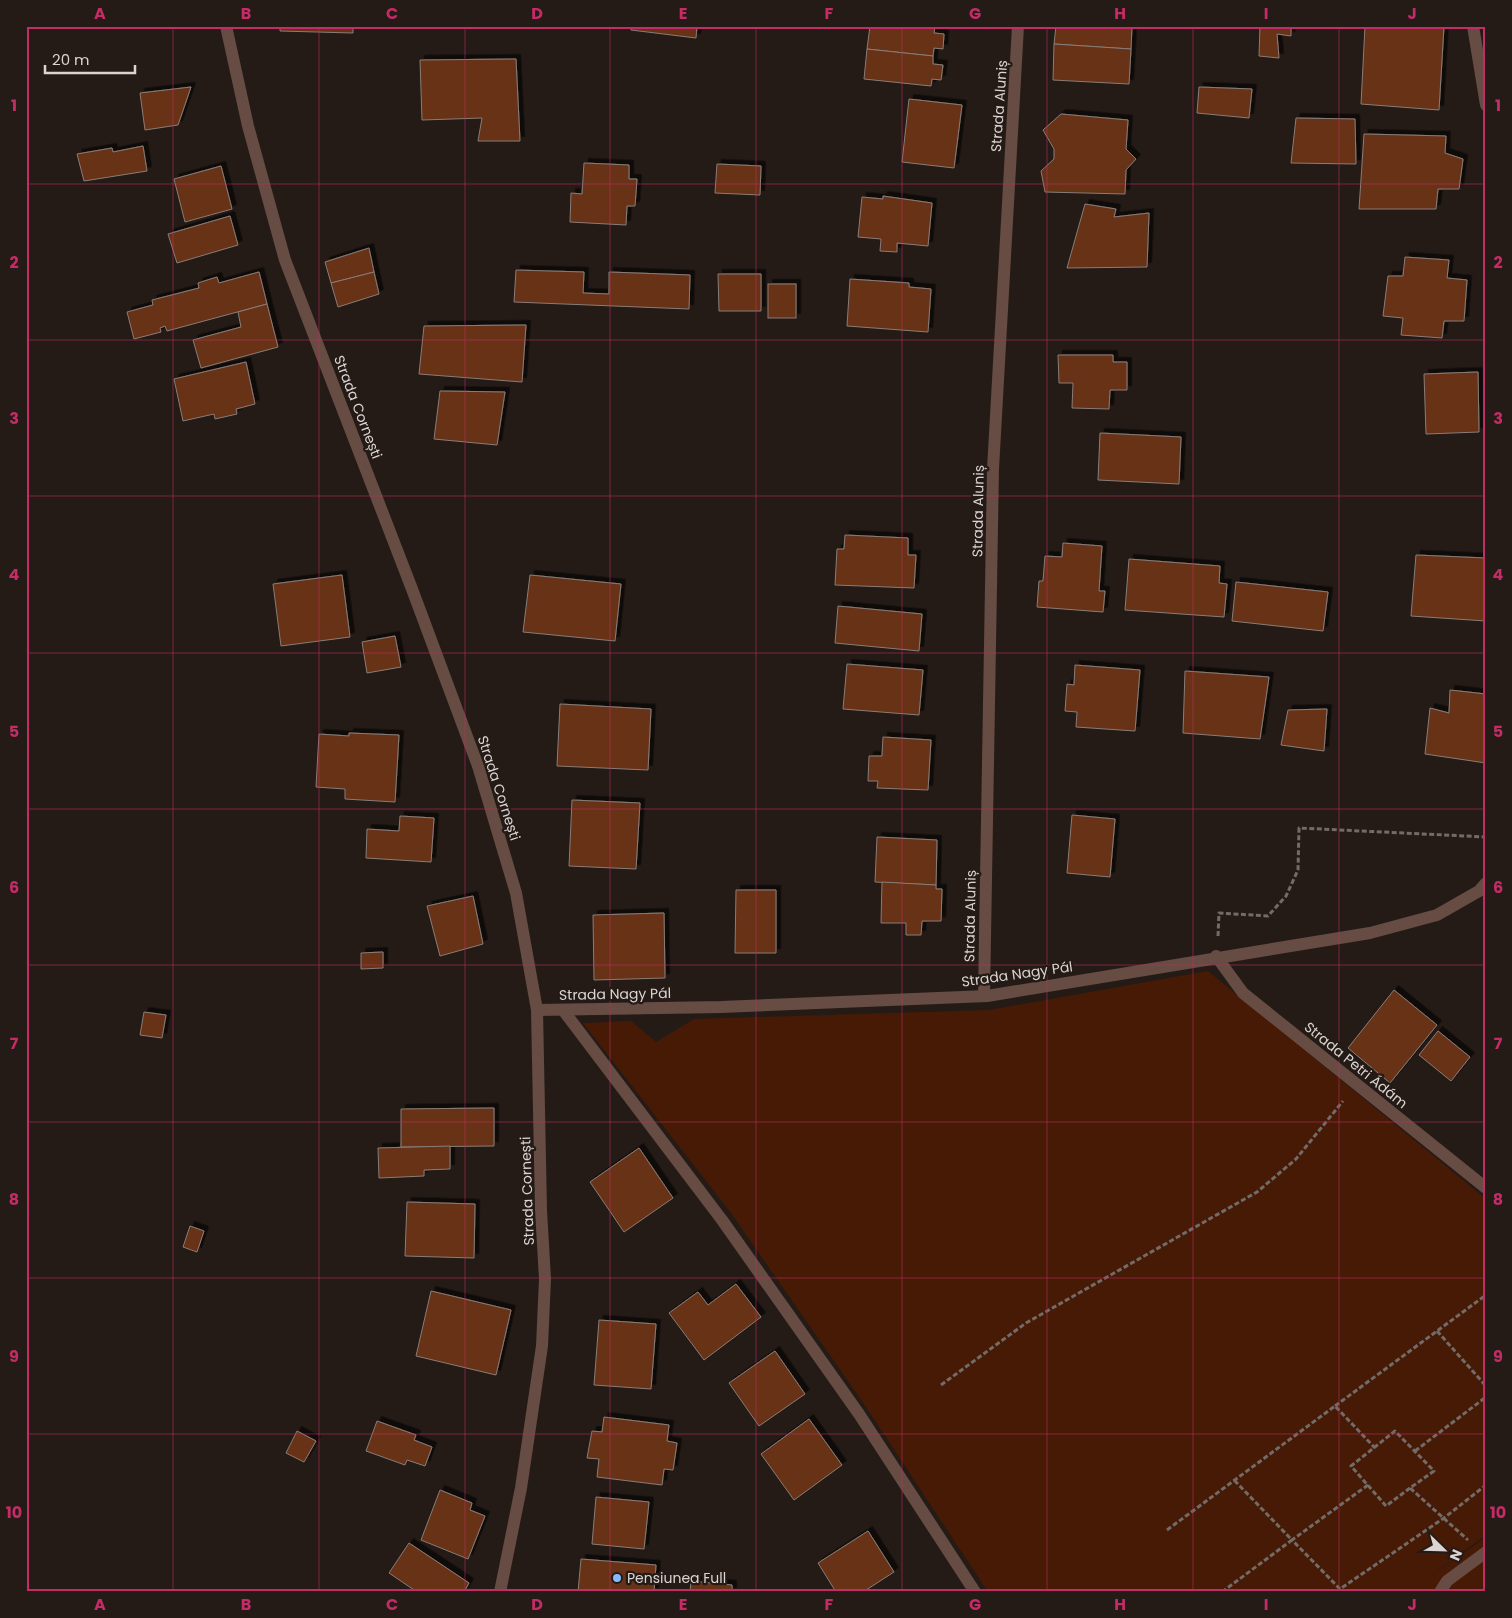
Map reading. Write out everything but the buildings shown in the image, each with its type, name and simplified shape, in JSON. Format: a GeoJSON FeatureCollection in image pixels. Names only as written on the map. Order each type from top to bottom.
{"type":"FeatureCollection","features":[{"type":"Feature","properties":{"kind":"street","name":"Strada Cornești"},"geometry":{"type":"LineString","coordinates":[[226,26],[248,126],[285,260],[478,766],[516,893],[537,1010],[541,1210],[545,1279],[542,1346],[521,1488],[500,1592]]}},
{"type":"Feature","properties":{"kind":"street","name":"Strada Aluniș"},"geometry":{"type":"LineString","coordinates":[[984,996],[993,469],[1018,26]]}},
{"type":"Feature","properties":{"kind":"street"},"geometry":{"type":"LineString","coordinates":[[1473,26],[1486,105]]}},
{"type":"Feature","properties":{"kind":"street","name":"Strada Nagy Pál"},"geometry":{"type":"LineString","coordinates":[[537,1010],[721,1008],[984,996],[1216,956],[1370,932],[1437,915],[1479,892],[1486,883]]}},
{"type":"Feature","properties":{"kind":"street","name":"Strada Petri Ádám"},"geometry":{"type":"LineString","coordinates":[[1216,956],[1243,993],[1355,1085],[1486,1188]]}},
{"type":"Feature","properties":{"kind":"street"},"geometry":{"type":"LineString","coordinates":[[563,1010],[722,1220],[859,1414],[975,1592]]}},
{"type":"Feature","properties":{"kind":"street"},"geometry":{"type":"LineString","coordinates":[[1440,1592],[1447,1581],[1484,1553]]}},
{"type":"Feature","properties":{"kind":"path"},"geometry":{"type":"LineString","coordinates":[[1216,956],[1219,913],[1268,916],[1286,896],[1298,870],[1299,828],[1486,837]]}},
{"type":"Feature","properties":{"kind":"path"},"geometry":{"type":"LineString","coordinates":[[941,1385],[1026,1323],[1257,1192],[1296,1159],[1355,1085]]}},
{"type":"Feature","properties":{"kind":"path"},"geometry":{"type":"LineString","coordinates":[[1167,1530],[1486,1295]]}},
{"type":"Feature","properties":{"kind":"path"},"geometry":{"type":"LineString","coordinates":[[1437,1331],[1486,1386]]}},
{"type":"Feature","properties":{"kind":"path"},"geometry":{"type":"LineString","coordinates":[[1415,1451],[1486,1397]]}},
{"type":"Feature","properties":{"kind":"path"},"geometry":{"type":"LineString","coordinates":[[1335,1406],[1374,1448]]}},
{"type":"Feature","properties":{"kind":"path"},"geometry":{"type":"LineString","coordinates":[[1396,1431],[1415,1451],[1434,1471],[1386,1506],[1351,1466],[1396,1431]]}},
{"type":"Feature","properties":{"kind":"path"},"geometry":{"type":"LineString","coordinates":[[1234,1480],[1340,1589],[1444,1518],[1486,1485]]}},
{"type":"Feature","properties":{"kind":"path"},"geometry":{"type":"LineString","coordinates":[[1222,1592],[1368,1485]]}},
{"type":"Feature","properties":{"kind":"path"},"geometry":{"type":"LineString","coordinates":[[1410,1488],[1484,1553]]}},
{"type":"Feature","properties":{"kind":"shaded area"},"geometry":{"type":"Polygon","coordinates":[[[1208,971],[1486,1199],[1486,1535],[1428,1578],[1486,1537],[1486,1592],[988,1592],[866,1407],[731,1213],[583,1023],[631,1021],[656,1042],[694,1019],[989,1010],[1208,971]]]}},
{"type":"Feature","properties":{"kind":"place","name":"Pensiunea Full"},"geometry":{"type":"Point","coordinates":[617,1578]}}]}
